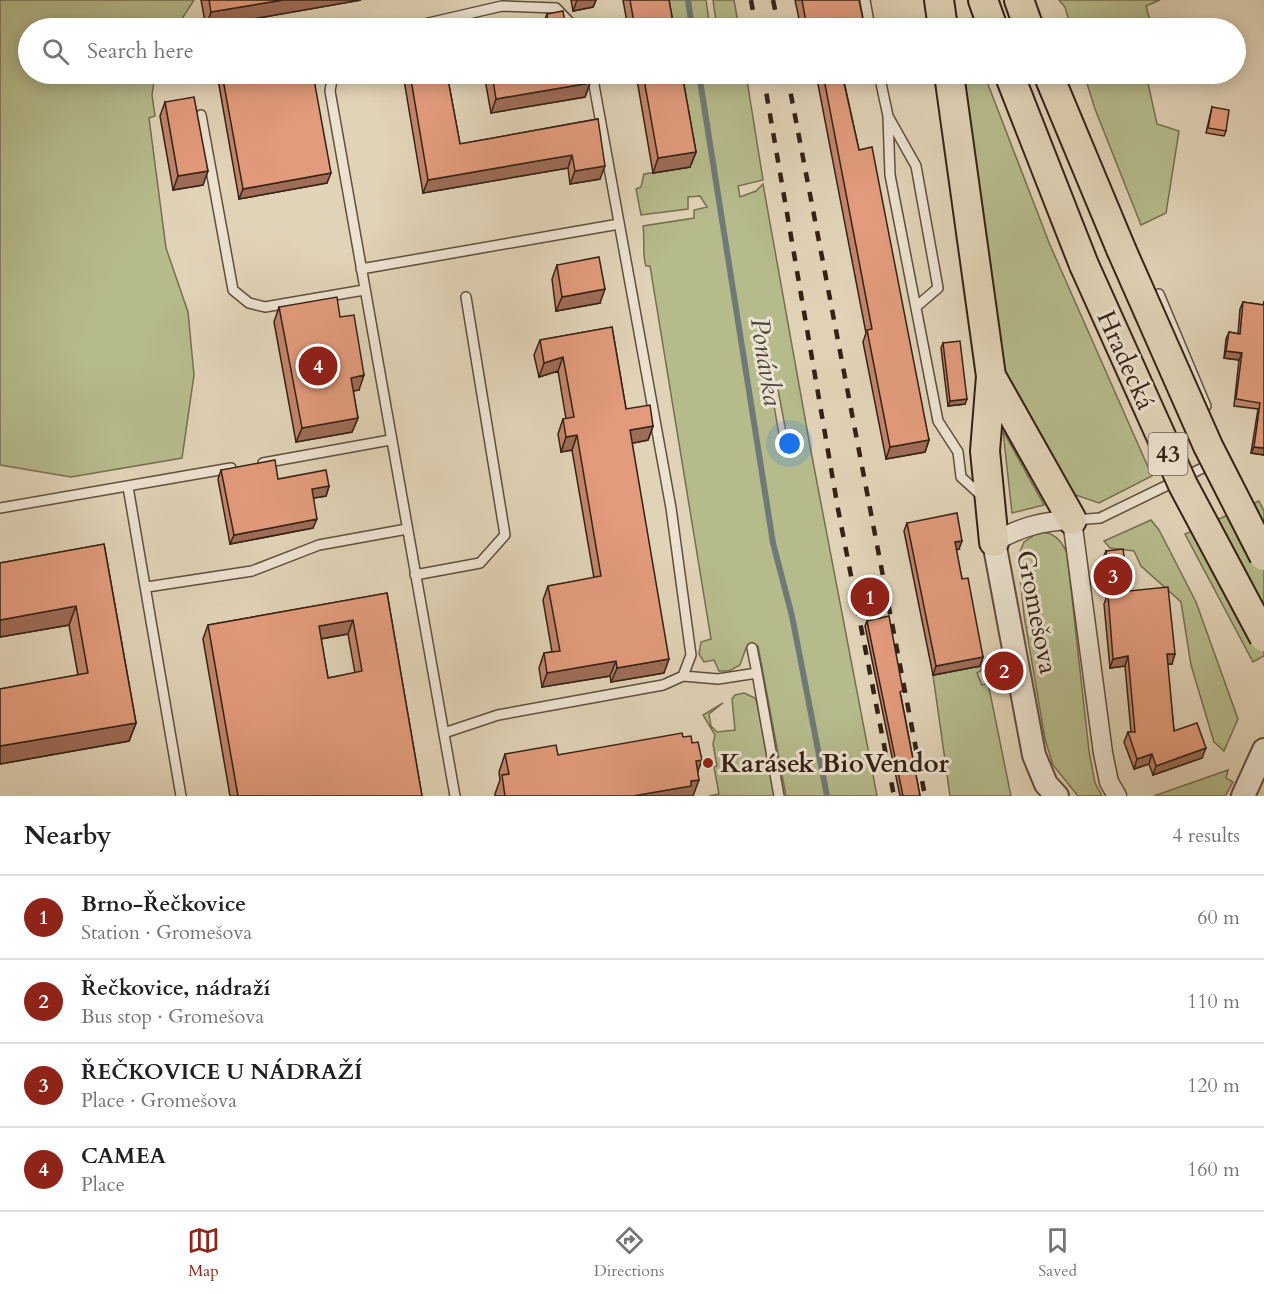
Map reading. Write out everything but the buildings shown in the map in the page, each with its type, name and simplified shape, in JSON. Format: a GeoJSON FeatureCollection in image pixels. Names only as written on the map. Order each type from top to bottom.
{"type":"FeatureCollection","features":[{"type":"Feature","properties":{"kind":"highway"},"geometry":{"type":"LineString","coordinates":[[939,0],[942,18]]}},
{"type":"Feature","properties":{"kind":"highway"},"geometry":{"type":"LineString","coordinates":[[983,0],[989,18]]}},
{"type":"Feature","properties":{"kind":"highway"},"geometry":{"type":"LineString","coordinates":[[1019,0],[1025,18]]}},
{"type":"Feature","properties":{"kind":"highway"},"geometry":{"type":"LineString","coordinates":[[950,84],[991,376],[985,451],[994,542]]}},
{"type":"Feature","properties":{"kind":"highway","name":"Hradecká"},"geometry":{"type":"LineString","coordinates":[[1013,84],[1084,265],[1178,476],[1264,637]]}},
{"type":"Feature","properties":{"kind":"highway","name":"Hradecká"},"geometry":{"type":"LineString","coordinates":[[1052,84],[1203,436],[1264,556]]}},
{"type":"Feature","properties":{"kind":"highway"},"geometry":{"type":"LineString","coordinates":[[991,376],[1072,520]]}},
{"type":"Feature","properties":{"kind":"street","name":"Gromešova"},"geometry":{"type":"LineString","coordinates":[[1057,796],[1046,784],[1034,755],[994,542],[1021,527],[1047,521],[1072,520],[1102,753],[1108,782],[1117,796]]}},
{"type":"Feature","properties":{"kind":"street"},"geometry":{"type":"LineString","coordinates":[[1243,796],[1264,750]]}},
{"type":"Feature","properties":{"kind":"lane"},"geometry":{"type":"LineString","coordinates":[[865,0],[868,18]]}},
{"type":"Feature","properties":{"kind":"lane"},"geometry":{"type":"LineString","coordinates":[[450,18],[502,6],[556,8],[566,18]]}},
{"type":"Feature","properties":{"kind":"lane"},"geometry":{"type":"LineString","coordinates":[[331,84],[330,91],[390,440],[455,796]]}},
{"type":"Feature","properties":{"kind":"lane"},"geometry":{"type":"LineString","coordinates":[[594,84],[672,519],[691,656],[683,676]]}},
{"type":"Feature","properties":{"kind":"lane"},"geometry":{"type":"LineString","coordinates":[[881,84],[888,116],[890,175],[938,421],[958,452],[961,477],[991,504]]}},
{"type":"Feature","properties":{"kind":"lane"},"geometry":{"type":"LineString","coordinates":[[201,115],[233,290],[249,303],[265,307],[364,290]]}},
{"type":"Feature","properties":{"kind":"lane"},"geometry":{"type":"LineString","coordinates":[[888,116],[916,166],[938,288],[917,306]]}},
{"type":"Feature","properties":{"kind":"lane"},"geometry":{"type":"LineString","coordinates":[[361,269],[619,224]]}},
{"type":"Feature","properties":{"kind":"lane"},"geometry":{"type":"LineString","coordinates":[[1159,294],[1209,413]]}},
{"type":"Feature","properties":{"kind":"lane"},"geometry":{"type":"LineString","coordinates":[[415,575],[480,563],[505,536],[466,297]]}},
{"type":"Feature","properties":{"kind":"lane"},"geometry":{"type":"LineString","coordinates":[[253,464],[390,440]]}},
{"type":"Feature","properties":{"kind":"lane"},"geometry":{"type":"LineString","coordinates":[[1072,520],[1100,518],[1227,457]]}},
{"type":"Feature","properties":{"kind":"lane"},"geometry":{"type":"LineString","coordinates":[[0,508],[242,466]]}},
{"type":"Feature","properties":{"kind":"lane"},"geometry":{"type":"LineString","coordinates":[[128,487],[147,587],[181,796]]}},
{"type":"Feature","properties":{"kind":"lane"},"geometry":{"type":"LineString","coordinates":[[147,587],[252,571],[319,545],[406,529]]}},
{"type":"Feature","properties":{"kind":"lane"},"geometry":{"type":"LineString","coordinates":[[752,648],[779,796]]}},
{"type":"Feature","properties":{"kind":"lane"},"geometry":{"type":"LineString","coordinates":[[444,733],[498,715],[663,685],[683,676],[718,679],[757,674]]}},
{"type":"Feature","properties":{"kind":"green space"},"geometry":{"type":"Polygon","coordinates":[[[0,0],[194,0],[182,18],[18,18],[18,84],[154,84],[152,95],[155,116],[149,118],[166,248],[188,312],[194,375],[182,458],[71,477],[0,465],[0,0]]]}},
{"type":"Feature","properties":{"kind":"green space"},"geometry":{"type":"Polygon","coordinates":[[[661,0],[706,0],[709,18],[664,18],[661,0]]]}},
{"type":"Feature","properties":{"kind":"green space"},"geometry":{"type":"Polygon","coordinates":[[[713,0],[734,0],[737,18],[716,18],[713,0]]]}},
{"type":"Feature","properties":{"kind":"green space"},"geometry":{"type":"Polygon","coordinates":[[[1059,0],[1160,0],[1146,6],[1149,18],[1068,18],[1065,7],[1059,0]]]}},
{"type":"Feature","properties":{"kind":"green space"},"geometry":{"type":"Polygon","coordinates":[[[676,84],[748,84],[763,180],[738,186],[740,197],[756,191],[763,184],[877,796],[786,796],[758,646],[746,648],[740,665],[729,671],[719,671],[714,660],[704,662],[699,654],[701,642],[711,639],[650,266],[646,266],[645,262],[643,226],[694,218],[694,210],[707,207],[700,196],[688,197],[688,209],[641,215],[636,189],[641,187],[644,174],[690,167],[676,84]],[[770,381],[779,435],[786,432],[777,384],[770,381]]]}},
{"type":"Feature","properties":{"kind":"green space"},"geometry":{"type":"Polygon","coordinates":[[[964,84],[988,84],[1050,245],[1152,476],[1099,503],[1067,492],[1008,387],[996,323],[964,84]]]}},
{"type":"Feature","properties":{"kind":"green space"},"geometry":{"type":"Polygon","coordinates":[[[1087,84],[1148,84],[1157,124],[1179,131],[1166,213],[1141,225],[1087,84]]]}},
{"type":"Feature","properties":{"kind":"green space"},"geometry":{"type":"Polygon","coordinates":[[[1003,431],[1044,505],[1012,513],[1003,431]]]}},
{"type":"Feature","properties":{"kind":"green space"},"geometry":{"type":"Polygon","coordinates":[[[1259,501],[1264,511],[1264,656],[1253,662],[1185,534],[1259,501]]]}},
{"type":"Feature","properties":{"kind":"green space"},"geometry":{"type":"Polygon","coordinates":[[[1151,520],[1159,530],[1196,602],[1238,719],[1224,751],[1214,742],[1191,665],[1181,602],[1141,566],[1134,551],[1110,548],[1104,541],[1151,520]]]}},
{"type":"Feature","properties":{"kind":"green space"},"geometry":{"type":"Polygon","coordinates":[[[1039,532],[1049,533],[1056,538],[1067,553],[1089,751],[1095,783],[1102,796],[1078,796],[1053,765],[1045,739],[1024,616],[1018,556],[1024,542],[1039,532]]]}},
{"type":"Feature","properties":{"kind":"green space"},"geometry":{"type":"Polygon","coordinates":[[[980,666],[982,670],[977,673],[982,685],[988,683],[1011,796],[950,796],[933,675],[980,666]]]}},
{"type":"Feature","properties":{"kind":"green space"},"geometry":{"type":"Polygon","coordinates":[[[744,693],[755,698],[757,703],[775,796],[709,796],[719,794],[714,767],[717,766],[713,744],[715,735],[703,715],[723,703],[709,714],[711,726],[717,732],[735,730],[732,699],[735,695],[744,693]]]}},
{"type":"Feature","properties":{"kind":"green space"},"geometry":{"type":"Polygon","coordinates":[[[1228,770],[1226,778],[1233,782],[1225,796],[1154,796],[1228,770]]]}},
{"type":"Feature","properties":{"kind":"waterway","name":"Ponávka"},"geometry":{"type":"LineString","coordinates":[[688,0],[691,18]]}},
{"type":"Feature","properties":{"kind":"waterway","name":"Ponávka"},"geometry":{"type":"LineString","coordinates":[[701,84],[773,543],[792,616],[827,796]]}},
{"type":"Feature","properties":{"kind":"railway"},"geometry":{"type":"LineString","coordinates":[[751,0],[754,18]]}},
{"type":"Feature","properties":{"kind":"railway"},"geometry":{"type":"LineString","coordinates":[[773,0],[777,18]]}},
{"type":"Feature","properties":{"kind":"railway"},"geometry":{"type":"LineString","coordinates":[[765,84],[838,509],[894,796]]}},
{"type":"Feature","properties":{"kind":"railway"},"geometry":{"type":"LineString","coordinates":[[789,84],[925,796]]}},
{"type":"Feature","properties":{"kind":"place","name":"CAMEA"},"geometry":{"type":"Point","coordinates":[318,366]}},
{"type":"Feature","properties":{"kind":"place","name":"ŘEČKOVICE U NÁDRAŽÍ"},"geometry":{"type":"Point","coordinates":[1113,576]}},
{"type":"Feature","properties":{"kind":"place","name":"Brno-Řečkovice"},"geometry":{"type":"Point","coordinates":[870,597]}},
{"type":"Feature","properties":{"kind":"place","name":"Řečkovice, nádraží"},"geometry":{"type":"Point","coordinates":[1004,671]}},
{"type":"Feature","properties":{"kind":"place","name":"Karásek BioVendor"},"geometry":{"type":"Point","coordinates":[708,763]}}]}
